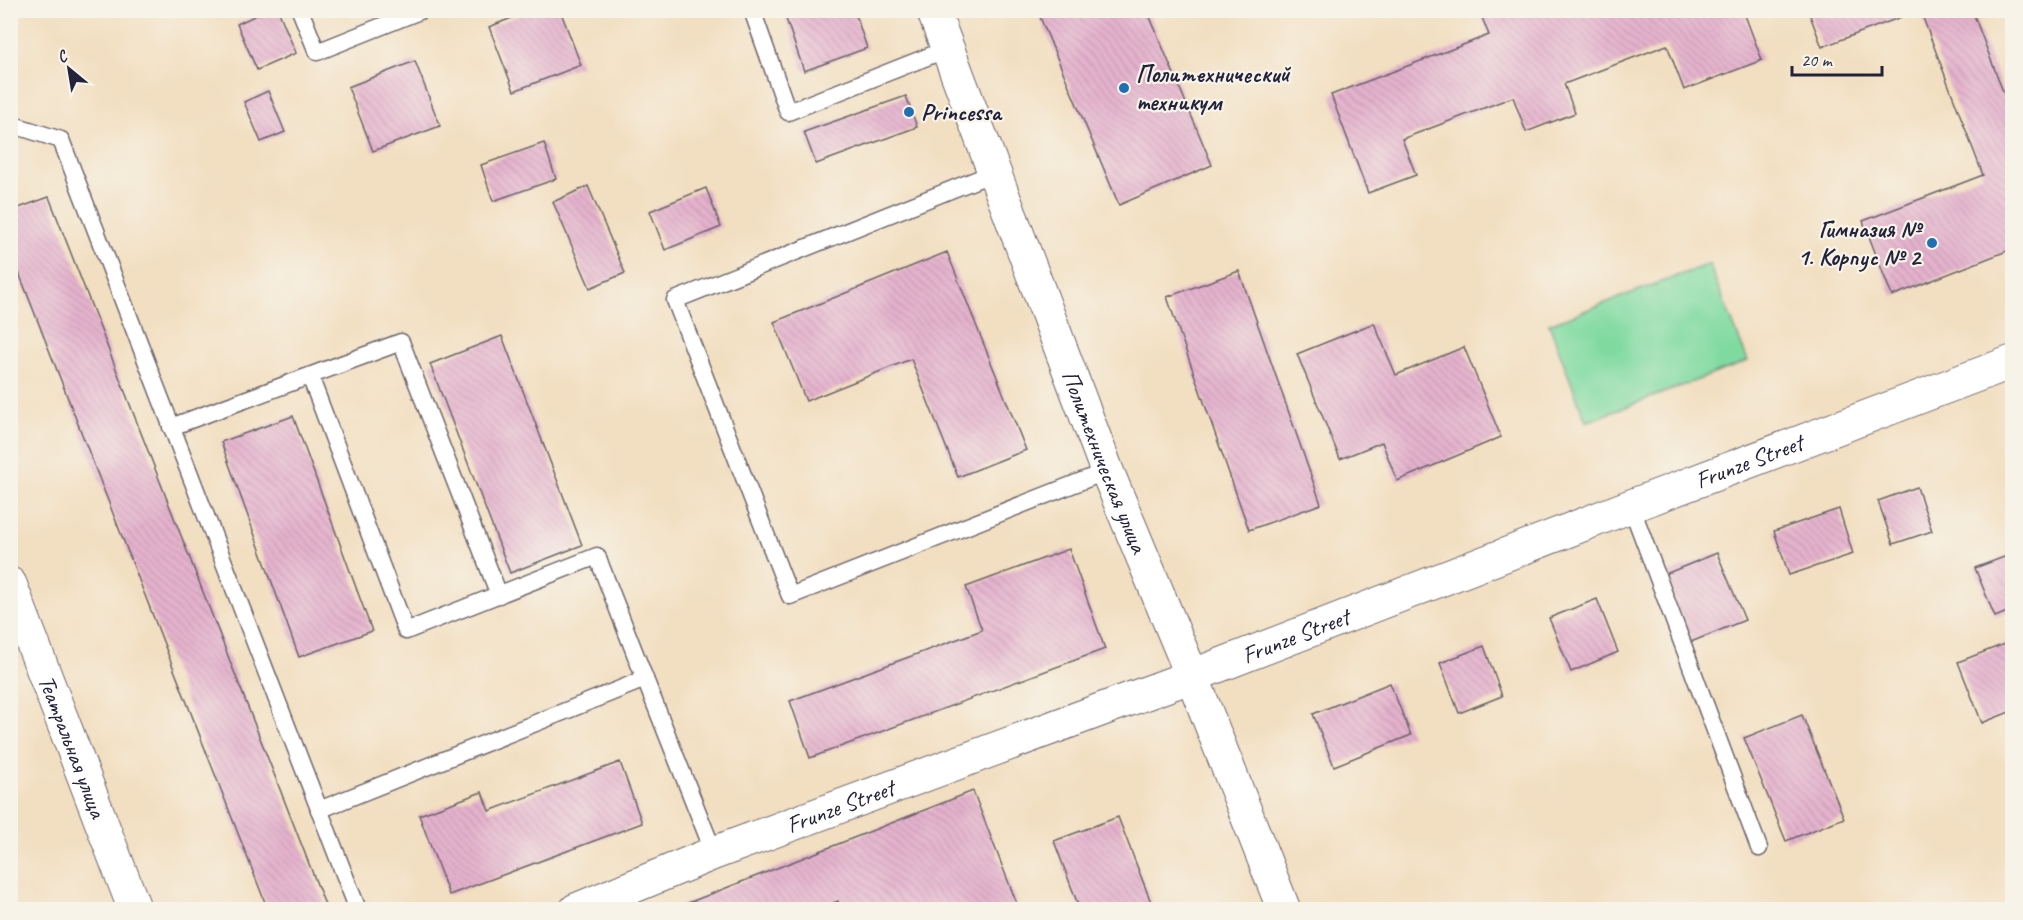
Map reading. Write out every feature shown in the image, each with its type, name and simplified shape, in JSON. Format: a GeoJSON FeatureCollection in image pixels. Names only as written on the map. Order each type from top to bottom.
{"type":"FeatureCollection","features":[{"type":"Feature","properties":{"kind":"street","name":"Политехническая улица"},"geometry":{"type":"LineString","coordinates":[[933,10],[1107,471],[1192,676],[1284,909]]}},
{"type":"Feature","properties":{"kind":"street","name":"Frunze Street"},"geometry":{"type":"LineString","coordinates":[[576,909],[714,853],[1192,676],[1631,506],[2013,362]]}},
{"type":"Feature","properties":{"kind":"street","name":"Театральная улица"},"geometry":{"type":"LineString","coordinates":[[10,584],[135,909]]}},
{"type":"Feature","properties":{"kind":"lane"},"geometry":{"type":"LineString","coordinates":[[300,10],[317,52],[422,10]]}},
{"type":"Feature","properties":{"kind":"lane"},"geometry":{"type":"LineString","coordinates":[[752,10],[788,112],[947,49]]}},
{"type":"Feature","properties":{"kind":"lane"},"geometry":{"type":"LineString","coordinates":[[10,130],[20,128],[61,140],[358,909]]}},
{"type":"Feature","properties":{"kind":"lane"},"geometry":{"type":"LineString","coordinates":[[993,173],[675,300],[790,596],[1107,471]]}},
{"type":"Feature","properties":{"kind":"lane"},"geometry":{"type":"LineString","coordinates":[[171,426],[401,342],[499,595]]}},
{"type":"Feature","properties":{"kind":"lane"},"geometry":{"type":"LineString","coordinates":[[310,376],[406,631],[597,556],[714,853]]}},
{"type":"Feature","properties":{"kind":"lane"},"geometry":{"type":"LineString","coordinates":[[1631,506],[1759,848]]}},
{"type":"Feature","properties":{"kind":"lane"},"geometry":{"type":"LineString","coordinates":[[319,810],[645,679]]}},
{"type":"Feature","properties":{"kind":"green space"},"geometry":{"type":"Polygon","coordinates":[[[1709,264],[1748,361],[1586,422],[1549,324],[1709,264]]]}},
{"type":"Feature","properties":{"kind":"building"},"geometry":{"type":"Polygon","coordinates":[[[267,10],[278,10],[296,53],[257,70],[237,24],[267,10]]]}},
{"type":"Feature","properties":{"kind":"building"},"geometry":{"type":"Polygon","coordinates":[[[532,10],[560,10],[581,65],[514,91],[489,27],[532,10]]]}},
{"type":"Feature","properties":{"kind":"building"},"geometry":{"type":"Polygon","coordinates":[[[783,10],[854,10],[867,48],[804,71],[783,10]]]}},
{"type":"Feature","properties":{"kind":"building","name":"Политехнический техникум"},"geometry":{"type":"Polygon","coordinates":[[[1037,10],[1147,10],[1212,165],[1119,205],[1037,10]]]}},
{"type":"Feature","properties":{"kind":"building"},"geometry":{"type":"Polygon","coordinates":[[[1479,10],[1743,10],[1762,60],[1684,90],[1667,45],[1564,84],[1575,113],[1526,132],[1513,97],[1402,139],[1416,175],[1368,193],[1331,95],[1489,35],[1479,10]]]}},
{"type":"Feature","properties":{"kind":"building"},"geometry":{"type":"Polygon","coordinates":[[[1808,10],[1917,10],[1917,11],[1822,47],[1808,10]]]}},
{"type":"Feature","properties":{"kind":"building"},"geometry":{"type":"Polygon","coordinates":[[[1920,10],[1972,10],[2012,115],[2012,249],[1892,296],[1863,221],[1983,175],[1920,10]]]}},
{"type":"Feature","properties":{"kind":"building"},"geometry":{"type":"Polygon","coordinates":[[[415,61],[440,126],[373,151],[348,87],[415,61]]]}},
{"type":"Feature","properties":{"kind":"building"},"geometry":{"type":"Polygon","coordinates":[[[268,91],[285,132],[261,142],[244,102],[268,91]]]}},
{"type":"Feature","properties":{"kind":"building"},"geometry":{"type":"Polygon","coordinates":[[[906,96],[917,127],[816,164],[804,132],[906,96]]]}},
{"type":"Feature","properties":{"kind":"building"},"geometry":{"type":"Polygon","coordinates":[[[544,143],[556,179],[493,201],[481,165],[544,143]]]}},
{"type":"Feature","properties":{"kind":"building"},"geometry":{"type":"Polygon","coordinates":[[[588,186],[625,273],[590,288],[553,202],[588,186]]]}},
{"type":"Feature","properties":{"kind":"building"},"geometry":{"type":"Polygon","coordinates":[[[706,188],[721,227],[665,250],[650,211],[706,188]]]}},
{"type":"Feature","properties":{"kind":"building"},"geometry":{"type":"Polygon","coordinates":[[[49,197],[327,910],[268,910],[10,250],[10,211],[49,197]]]}},
{"type":"Feature","properties":{"kind":"building"},"geometry":{"type":"Polygon","coordinates":[[[947,252],[1026,450],[958,477],[911,359],[806,401],[774,322],[947,252]]]}},
{"type":"Feature","properties":{"kind":"building"},"geometry":{"type":"Polygon","coordinates":[[[1239,271],[1321,504],[1249,530],[1167,297],[1239,271]]]}},
{"type":"Feature","properties":{"kind":"building"},"geometry":{"type":"Polygon","coordinates":[[[1374,323],[1396,375],[1464,347],[1501,437],[1397,481],[1382,442],[1340,459],[1297,354],[1374,323]]]}},
{"type":"Feature","properties":{"kind":"building"},"geometry":{"type":"Polygon","coordinates":[[[502,336],[582,545],[510,573],[430,364],[502,336]]]}},
{"type":"Feature","properties":{"kind":"building"},"geometry":{"type":"Polygon","coordinates":[[[293,416],[372,631],[299,657],[221,442],[293,416]]]}},
{"type":"Feature","properties":{"kind":"building"},"geometry":{"type":"Polygon","coordinates":[[[1917,487],[1932,531],[1893,544],[1878,501],[1917,487]]]}},
{"type":"Feature","properties":{"kind":"building"},"geometry":{"type":"Polygon","coordinates":[[[1839,509],[1853,554],[1789,575],[1774,531],[1839,509]]]}},
{"type":"Feature","properties":{"kind":"building"},"geometry":{"type":"Polygon","coordinates":[[[1069,549],[1105,649],[810,758],[790,701],[982,630],[966,587],[1069,549]]]}},
{"type":"Feature","properties":{"kind":"building"},"geometry":{"type":"Polygon","coordinates":[[[1717,553],[1745,620],[1691,642],[1663,575],[1717,553]]]}},
{"type":"Feature","properties":{"kind":"building"},"geometry":{"type":"Polygon","coordinates":[[[2012,554],[2012,610],[1995,617],[1975,568],[2012,554]]]}},
{"type":"Feature","properties":{"kind":"building"},"geometry":{"type":"Polygon","coordinates":[[[1597,599],[1618,652],[1571,672],[1549,618],[1597,599]]]}},
{"type":"Feature","properties":{"kind":"building"},"geometry":{"type":"Polygon","coordinates":[[[2012,641],[2012,711],[1982,723],[1958,662],[2012,641]]]}},
{"type":"Feature","properties":{"kind":"building"},"geometry":{"type":"Polygon","coordinates":[[[1484,646],[1502,696],[1459,713],[1440,663],[1484,646]]]}},
{"type":"Feature","properties":{"kind":"building"},"geometry":{"type":"Polygon","coordinates":[[[1390,683],[1411,735],[1334,766],[1313,714],[1390,683]]]}},
{"type":"Feature","properties":{"kind":"building"},"geometry":{"type":"Polygon","coordinates":[[[1802,715],[1844,818],[1786,841],[1744,738],[1802,715]]]}},
{"type":"Feature","properties":{"kind":"building"},"geometry":{"type":"Polygon","coordinates":[[[620,762],[642,823],[449,895],[419,815],[482,792],[489,811],[620,762]]]}},
{"type":"Feature","properties":{"kind":"building"},"geometry":{"type":"Polygon","coordinates":[[[973,791],[1017,904],[1003,910],[841,910],[838,901],[816,910],[670,910],[973,791]]]}},
{"type":"Feature","properties":{"kind":"building"},"geometry":{"type":"Polygon","coordinates":[[[1118,817],[1154,910],[1080,910],[1054,841],[1118,817]]]}},
{"type":"Feature","properties":{"kind":"place","name":"Политехнический техникум"},"geometry":{"type":"Point","coordinates":[1124,88]}},
{"type":"Feature","properties":{"kind":"place","name":"Princessa"},"geometry":{"type":"Point","coordinates":[909,112]}},
{"type":"Feature","properties":{"kind":"place","name":"Гимназия № 1. Корпус № 2"},"geometry":{"type":"Point","coordinates":[1932,243]}}]}
